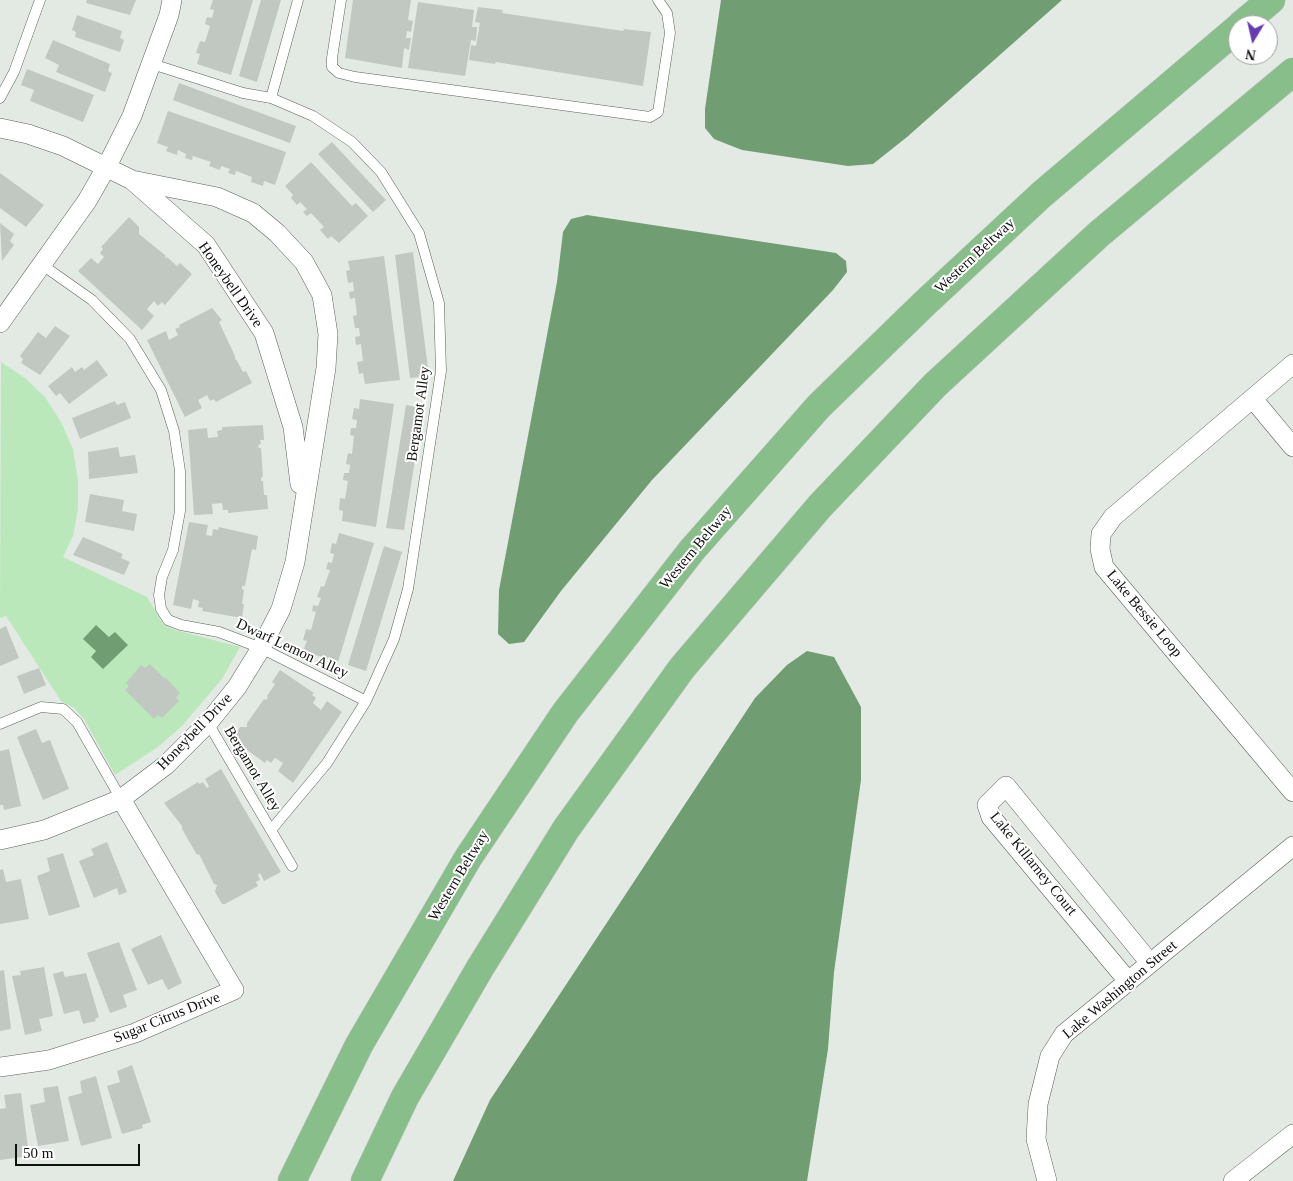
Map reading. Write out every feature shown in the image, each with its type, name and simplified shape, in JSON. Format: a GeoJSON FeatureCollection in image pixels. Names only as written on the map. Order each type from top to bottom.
{"type":"FeatureCollection","features":[{"type":"Feature","properties":{"kind":"highway"},"geometry":{"type":"LineString","coordinates":[[1253,15],[1271,0]]}},
{"type":"Feature","properties":{"kind":"highway","name":"Western Beltway"},"geometry":{"type":"LineString","coordinates":[[292,1181],[359,1045],[468,858],[565,713],[692,550],[820,406],[925,303],[1041,195],[1228,36]]}},
{"type":"Feature","properties":{"kind":"highway"},"geometry":{"type":"LineString","coordinates":[[365,1181],[405,1097],[480,968],[566,829],[682,668],[820,506],[935,385],[1099,234],[1293,72]]}},
{"type":"Feature","properties":{"kind":"street"},"geometry":{"type":"LineString","coordinates":[[0,323],[87,201],[107,166],[132,116],[152,64],[172,0]]}},
{"type":"Feature","properties":{"kind":"street","name":"Honeybell Drive"},"geometry":{"type":"LineString","coordinates":[[0,128],[28,134],[63,146],[107,166],[132,180],[206,245],[264,333],[293,427],[303,505]]}},
{"type":"Feature","properties":{"kind":"street","name":"Honeybell Drive"},"geometry":{"type":"LineString","coordinates":[[0,840],[44,830],[121,799],[166,765],[208,723],[237,687],[262,648],[281,609],[295,562],[326,368],[328,334],[322,296],[304,262],[277,233],[253,213],[217,197],[132,180]]}},
{"type":"Feature","properties":{"kind":"street","name":"Lake Bessie Loop"},"geometry":{"type":"LineString","coordinates":[[1293,364],[1113,517],[1101,534],[1100,549],[1104,567],[1293,792]]}},
{"type":"Feature","properties":{"kind":"street"},"geometry":{"type":"LineString","coordinates":[[1253,398],[1293,447]]}},
{"type":"Feature","properties":{"kind":"street","name":"Lake Killarney Court"},"geometry":{"type":"LineString","coordinates":[[1128,981],[991,817],[987,805],[1006,786],[1150,963]]}},
{"type":"Feature","properties":{"kind":"street","name":"Sugar Citrus Drive"},"geometry":{"type":"LineString","coordinates":[[0,1066],[49,1060],[135,1033],[234,990],[121,799]]}},
{"type":"Feature","properties":{"kind":"street","name":"Lake Washington Street"},"geometry":{"type":"LineString","coordinates":[[1047,1181],[1036,1139],[1038,1104],[1050,1056],[1064,1034],[1293,846]]}},
{"type":"Feature","properties":{"kind":"street"},"geometry":{"type":"LineString","coordinates":[[1233,1181],[1293,1134]]}},
{"type":"Feature","properties":{"kind":"lane"},"geometry":{"type":"LineString","coordinates":[[0,98],[14,72],[40,0]]}},
{"type":"Feature","properties":{"kind":"lane"},"geometry":{"type":"LineString","coordinates":[[271,98],[298,0]]}},
{"type":"Feature","properties":{"kind":"lane"},"geometry":{"type":"LineString","coordinates":[[341,0],[332,58],[332,67],[339,73],[364,79],[650,117],[658,112],[670,33],[667,13],[658,0]]}},
{"type":"Feature","properties":{"kind":"lane","name":"Bergamot Alley"},"geometry":{"type":"LineString","coordinates":[[152,64],[243,93],[271,98],[321,121],[352,142],[381,172],[419,233],[440,303],[441,371],[408,589],[394,639],[366,701],[327,763],[271,830]]}},
{"type":"Feature","properties":{"kind":"lane","name":"Dwarf Lemon Alley"},"geometry":{"type":"LineString","coordinates":[[41,264],[92,300],[124,333],[161,390],[174,431],[180,471],[180,511],[173,550],[162,577],[159,595],[161,609],[168,620],[181,625],[219,632],[262,648],[366,701]]}},
{"type":"Feature","properties":{"kind":"lane"},"geometry":{"type":"LineString","coordinates":[[0,724],[41,707],[63,709],[77,722],[121,799]]}},
{"type":"Feature","properties":{"kind":"lane","name":"Bergamot Alley"},"geometry":{"type":"LineString","coordinates":[[208,723],[292,866]]}},
{"type":"Feature","properties":{"kind":"shaded area"},"geometry":{"type":"Polygon","coordinates":[[[721,0],[1062,0],[907,137],[873,164],[848,166],[742,150],[714,139],[705,128],[705,109],[721,0]]]}},
{"type":"Feature","properties":{"kind":"shaded area"},"geometry":{"type":"Polygon","coordinates":[[[587,215],[836,253],[846,261],[847,272],[833,290],[652,480],[561,591],[524,642],[509,644],[498,634],[499,590],[557,282],[563,232],[571,219],[587,215]]]}},
{"type":"Feature","properties":{"kind":"shaded area"},"geometry":{"type":"Polygon","coordinates":[[[1,362],[25,378],[45,397],[61,422],[73,449],[78,481],[78,509],[73,536],[63,557],[147,597],[163,624],[175,630],[240,647],[222,679],[182,726],[158,747],[115,775],[84,719],[74,708],[61,701],[6,616],[0,618],[1,362]]]}},
{"type":"Feature","properties":{"kind":"shaded area"},"geometry":{"type":"Polygon","coordinates":[[[96,625],[109,637],[115,632],[128,645],[103,669],[91,657],[96,651],[83,639],[96,625]]]}},
{"type":"Feature","properties":{"kind":"shaded area"},"geometry":{"type":"Polygon","coordinates":[[[807,651],[834,657],[861,707],[861,780],[834,972],[828,1049],[807,1181],[453,1181],[490,1100],[755,698],[787,665],[807,651]]]}},
{"type":"Feature","properties":{"kind":"building"},"geometry":{"type":"Polygon","coordinates":[[[87,0],[136,0],[130,15],[86,3],[87,0]]]}},
{"type":"Feature","properties":{"kind":"building"},"geometry":{"type":"Polygon","coordinates":[[[213,0],[253,0],[231,75],[197,64],[200,54],[196,53],[200,41],[205,42],[210,26],[205,24],[207,17],[212,18],[214,10],[210,9],[213,0]]]}},
{"type":"Feature","properties":{"kind":"building"},"geometry":{"type":"Polygon","coordinates":[[[261,0],[281,0],[257,82],[239,76],[261,0]]]}},
{"type":"Feature","properties":{"kind":"building"},"geometry":{"type":"Polygon","coordinates":[[[353,0],[411,0],[408,20],[413,21],[411,32],[407,31],[406,38],[411,38],[409,50],[404,48],[402,68],[345,58],[353,0]]]}},
{"type":"Feature","properties":{"kind":"building"},"geometry":{"type":"Polygon","coordinates":[[[418,2],[474,10],[472,27],[477,27],[476,41],[471,40],[465,76],[408,68],[418,2]]]}},
{"type":"Feature","properties":{"kind":"building"},"geometry":{"type":"Polygon","coordinates":[[[478,7],[503,10],[502,13],[623,31],[624,29],[651,32],[643,86],[496,62],[495,64],[469,60],[471,45],[476,46],[480,23],[475,22],[478,7]]]}},
{"type":"Feature","properties":{"kind":"building"},"geometry":{"type":"Polygon","coordinates":[[[77,15],[122,31],[120,38],[124,40],[120,52],[75,37],[76,32],[72,30],[77,15]]]}},
{"type":"Feature","properties":{"kind":"building"},"geometry":{"type":"Polygon","coordinates":[[[53,40],[110,64],[108,71],[112,73],[105,92],[56,72],[59,65],[45,58],[53,40]]]}},
{"type":"Feature","properties":{"kind":"building"},"geometry":{"type":"Polygon","coordinates":[[[27,69],[94,95],[83,122],[30,101],[34,90],[21,85],[27,69]]]}},
{"type":"Feature","properties":{"kind":"building"},"geometry":{"type":"Polygon","coordinates":[[[179,83],[296,126],[290,143],[173,100],[179,83]]]}},
{"type":"Feature","properties":{"kind":"building"},"geometry":{"type":"Polygon","coordinates":[[[168,111],[286,152],[275,185],[264,181],[263,186],[251,182],[252,177],[236,171],[235,175],[228,173],[230,169],[221,166],[220,170],[209,166],[211,162],[193,156],[192,160],[185,158],[186,154],[178,150],[177,155],[166,151],[168,147],[157,143],[168,111]]]}},
{"type":"Feature","properties":{"kind":"building"},"geometry":{"type":"Polygon","coordinates":[[[332,142],[386,200],[373,212],[318,154],[332,142]]]}},
{"type":"Feature","properties":{"kind":"building"},"geometry":{"type":"Polygon","coordinates":[[[311,162],[352,206],[356,203],[368,216],[339,243],[331,236],[328,239],[320,230],[324,227],[311,213],[307,216],[303,212],[307,209],[300,202],[297,205],[291,198],[293,195],[285,186],[311,162]]]}},
{"type":"Feature","properties":{"kind":"building"},"geometry":{"type":"Polygon","coordinates":[[[0,173],[44,205],[26,227],[0,208],[0,173]]]}},
{"type":"Feature","properties":{"kind":"building"},"geometry":{"type":"Polygon","coordinates":[[[129,217],[139,227],[139,234],[165,255],[166,259],[167,257],[177,266],[180,263],[192,274],[165,305],[162,302],[158,306],[154,301],[147,309],[154,316],[142,330],[78,271],[91,258],[98,264],[104,257],[100,253],[103,249],[101,247],[129,217]]]}},
{"type":"Feature","properties":{"kind":"building"},"geometry":{"type":"Polygon","coordinates":[[[0,223],[14,234],[10,241],[14,245],[2,261],[0,223]]]}},
{"type":"Feature","properties":{"kind":"building"},"geometry":{"type":"Polygon","coordinates":[[[413,252],[429,376],[410,378],[395,255],[413,252]]]}},
{"type":"Feature","properties":{"kind":"building"},"geometry":{"type":"Polygon","coordinates":[[[384,256],[400,380],[365,384],[363,373],[359,374],[357,362],[363,361],[361,344],[356,345],[355,337],[360,336],[359,328],[355,328],[353,316],[357,315],[355,298],[350,299],[349,292],[354,291],[353,282],[348,283],[346,271],[350,270],[348,261],[384,256]]]}},
{"type":"Feature","properties":{"kind":"building"},"geometry":{"type":"Polygon","coordinates":[[[212,308],[222,320],[219,322],[235,356],[235,360],[243,372],[246,371],[252,383],[216,402],[214,399],[210,401],[207,395],[198,400],[202,408],[185,417],[147,340],[166,331],[169,340],[178,335],[175,329],[180,327],[179,325],[212,308]]]}},
{"type":"Feature","properties":{"kind":"building"},"geometry":{"type":"Polygon","coordinates":[[[55,326],[70,336],[40,375],[21,363],[23,359],[20,356],[38,332],[46,338],[55,326]]]}},
{"type":"Feature","properties":{"kind":"building"},"geometry":{"type":"Polygon","coordinates":[[[97,360],[108,375],[69,404],[60,393],[56,396],[48,386],[72,367],[75,372],[82,367],[84,370],[97,360]]]}},
{"type":"Feature","properties":{"kind":"building"},"geometry":{"type":"Polygon","coordinates":[[[360,399],[394,404],[376,527],[342,521],[343,511],[339,510],[340,498],[345,499],[348,481],[343,480],[344,473],[349,473],[350,465],[346,464],[348,453],[352,454],[354,436],[350,435],[351,428],[356,428],[357,420],[352,419],[354,408],[359,409],[360,399]]]}},
{"type":"Feature","properties":{"kind":"building"},"geometry":{"type":"Polygon","coordinates":[[[115,401],[117,405],[125,402],[131,418],[80,439],[72,418],[115,401]]]}},
{"type":"Feature","properties":{"kind":"building"},"geometry":{"type":"Polygon","coordinates":[[[406,405],[423,408],[404,530],[386,528],[406,405]]]}},
{"type":"Feature","properties":{"kind":"building"},"geometry":{"type":"Polygon","coordinates":[[[263,425],[264,440],[260,440],[261,444],[258,445],[261,448],[263,477],[261,481],[263,481],[264,495],[267,495],[268,509],[228,513],[228,510],[223,510],[222,503],[212,504],[213,514],[194,515],[188,430],[207,428],[208,438],[218,437],[217,431],[222,430],[222,427],[263,425]]]}},
{"type":"Feature","properties":{"kind":"building"},"geometry":{"type":"Polygon","coordinates":[[[118,447],[120,457],[135,455],[138,473],[89,479],[88,452],[118,447]]]}},
{"type":"Feature","properties":{"kind":"building"},"geometry":{"type":"Polygon","coordinates":[[[90,494],[124,500],[122,511],[137,514],[134,531],[85,522],[90,494]]]}},
{"type":"Feature","properties":{"kind":"building"},"geometry":{"type":"Polygon","coordinates":[[[189,522],[208,525],[206,535],[212,536],[213,529],[218,530],[219,527],[258,536],[256,550],[252,549],[245,586],[242,586],[244,590],[242,604],[244,604],[242,618],[202,611],[203,608],[198,607],[199,601],[193,599],[191,609],[173,605],[189,522]]]}},
{"type":"Feature","properties":{"kind":"building"},"geometry":{"type":"Polygon","coordinates":[[[339,533],[374,543],[338,662],[303,651],[307,641],[303,640],[306,629],[311,630],[316,612],[312,611],[313,605],[318,606],[321,598],[317,597],[321,586],[324,587],[330,570],[326,569],[328,562],[332,563],[334,554],[330,553],[332,543],[336,544],[339,533]]]}},
{"type":"Feature","properties":{"kind":"building"},"geometry":{"type":"Polygon","coordinates":[[[83,537],[123,554],[121,558],[130,562],[124,575],[73,555],[83,537]]]}},
{"type":"Feature","properties":{"kind":"building"},"geometry":{"type":"Polygon","coordinates":[[[384,546],[402,552],[366,671],[348,665],[384,546]]]}},
{"type":"Feature","properties":{"kind":"building"},"geometry":{"type":"Polygon","coordinates":[[[6,626],[19,658],[0,666],[0,629],[6,626]]]}},
{"type":"Feature","properties":{"kind":"building"},"geometry":{"type":"Polygon","coordinates":[[[150,664],[180,693],[176,697],[179,701],[162,718],[158,715],[154,719],[125,690],[129,686],[126,683],[141,665],[145,668],[150,664]]]}},
{"type":"Feature","properties":{"kind":"building"},"geometry":{"type":"Polygon","coordinates":[[[39,668],[46,685],[24,694],[17,676],[39,668]]]}},
{"type":"Feature","properties":{"kind":"building"},"geometry":{"type":"Polygon","coordinates":[[[280,670],[314,693],[312,695],[316,698],[313,703],[321,710],[327,701],[342,712],[293,783],[278,771],[283,763],[275,758],[271,763],[267,760],[265,763],[232,739],[240,727],[247,727],[247,723],[264,699],[268,698],[267,696],[275,684],[272,682],[280,670]]]}},
{"type":"Feature","properties":{"kind":"building"},"geometry":{"type":"Polygon","coordinates":[[[36,729],[42,743],[50,740],[69,789],[43,800],[17,737],[36,729]]]}},
{"type":"Feature","properties":{"kind":"building"},"geometry":{"type":"Polygon","coordinates":[[[9,749],[21,806],[4,810],[3,805],[0,805],[0,751],[9,749]]]}},
{"type":"Feature","properties":{"kind":"building"},"geometry":{"type":"Polygon","coordinates":[[[221,769],[281,872],[264,881],[260,873],[258,875],[260,880],[256,882],[258,886],[225,904],[222,904],[215,892],[217,885],[214,884],[199,854],[197,855],[182,826],[164,803],[198,782],[199,784],[203,782],[207,788],[209,786],[205,779],[221,769]]]}},
{"type":"Feature","properties":{"kind":"building"},"geometry":{"type":"Polygon","coordinates":[[[107,842],[127,892],[119,895],[117,888],[94,898],[79,861],[94,855],[91,849],[107,842]]]}},
{"type":"Feature","properties":{"kind":"building"},"geometry":{"type":"Polygon","coordinates":[[[63,853],[80,907],[49,916],[37,876],[50,871],[47,858],[63,853]]]}},
{"type":"Feature","properties":{"kind":"building"},"geometry":{"type":"Polygon","coordinates":[[[3,869],[6,882],[21,879],[29,919],[0,924],[0,870],[3,869]]]}},
{"type":"Feature","properties":{"kind":"building"},"geometry":{"type":"Polygon","coordinates":[[[161,935],[182,983],[168,990],[162,979],[148,985],[131,949],[161,935]]]}},
{"type":"Feature","properties":{"kind":"building"},"geometry":{"type":"Polygon","coordinates":[[[119,942],[137,990],[123,995],[127,1007],[110,1013],[87,953],[119,942]]]}},
{"type":"Feature","properties":{"kind":"building"},"geometry":{"type":"Polygon","coordinates":[[[44,967],[53,1016],[39,1019],[42,1031],[25,1035],[12,976],[21,975],[20,971],[44,967]]]}},
{"type":"Feature","properties":{"kind":"building"},"geometry":{"type":"Polygon","coordinates":[[[4,970],[11,1029],[0,1031],[0,971],[4,970]]]}},
{"type":"Feature","properties":{"kind":"building"},"geometry":{"type":"Polygon","coordinates":[[[63,971],[65,977],[86,973],[99,1017],[95,1019],[96,1021],[83,1024],[79,1010],[64,1014],[53,974],[63,971]]]}},
{"type":"Feature","properties":{"kind":"building"},"geometry":{"type":"Polygon","coordinates":[[[132,1065],[151,1122],[142,1125],[143,1128],[122,1134],[107,1086],[120,1082],[117,1071],[132,1065]]]}},
{"type":"Feature","properties":{"kind":"building"},"geometry":{"type":"Polygon","coordinates":[[[96,1076],[112,1138],[81,1146],[68,1097],[82,1093],[80,1081],[96,1076]]]}},
{"type":"Feature","properties":{"kind":"building"},"geometry":{"type":"Polygon","coordinates":[[[58,1086],[69,1141],[38,1146],[30,1105],[45,1102],[43,1088],[58,1086]]]}},
{"type":"Feature","properties":{"kind":"building"},"geometry":{"type":"Polygon","coordinates":[[[21,1093],[29,1156],[0,1160],[0,1109],[6,1108],[4,1095],[21,1093]]]}}]}
